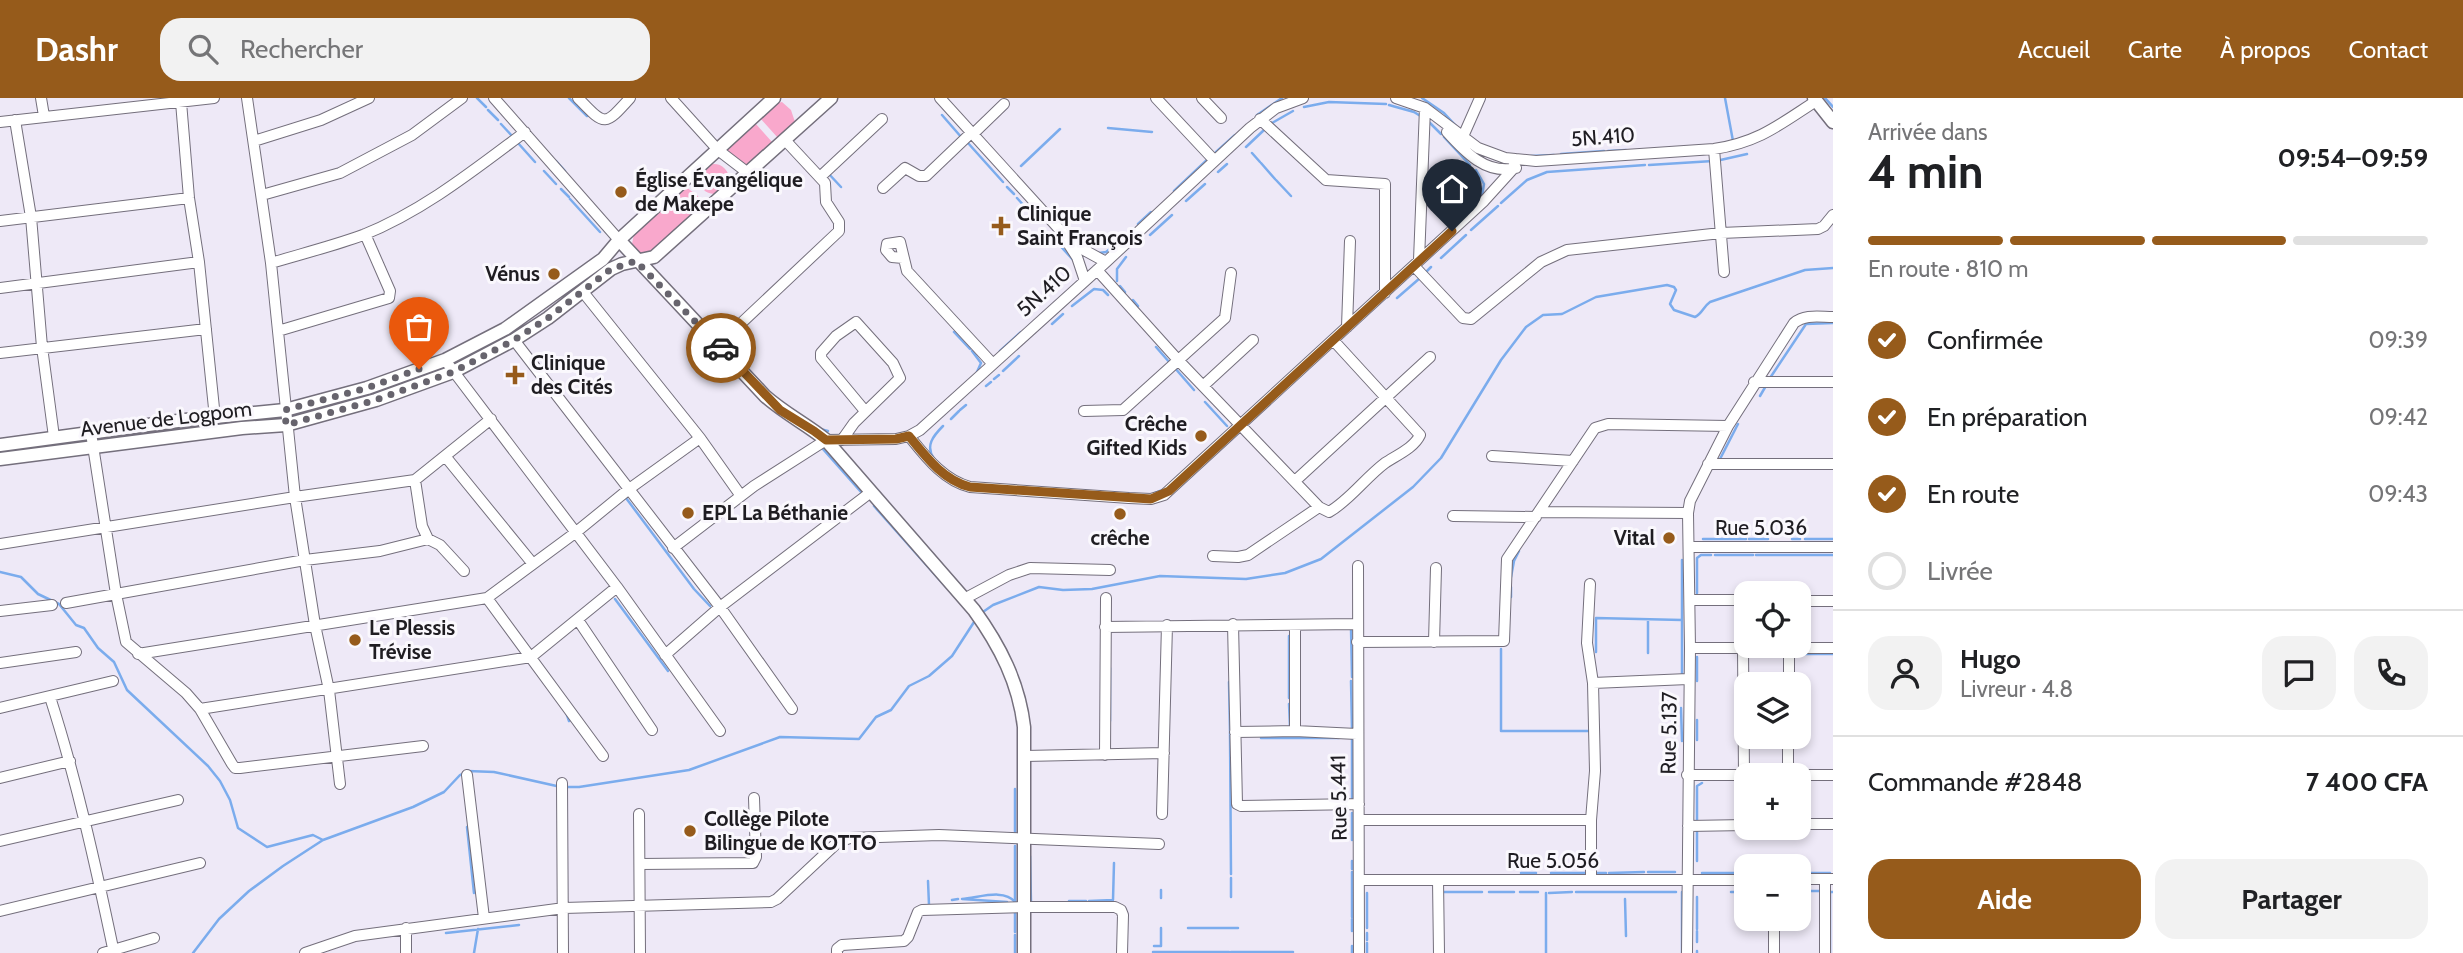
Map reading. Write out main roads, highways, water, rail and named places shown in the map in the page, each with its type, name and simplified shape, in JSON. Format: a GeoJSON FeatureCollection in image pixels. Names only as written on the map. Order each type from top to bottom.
{"type":"FeatureCollection","features":[{"type":"Feature","properties":{"kind":"main road","name":"Avenue de Logpom"},"geometry":{"type":"LineString","coordinates":[[0,445],[285,410],[367,388],[445,360],[505,329],[603,259],[620,240],[774,98]]}},
{"type":"Feature","properties":{"kind":"main road","name":"Avenue de Logpom"},"geometry":{"type":"LineString","coordinates":[[0,459],[242,428],[286,425],[376,400],[453,372],[514,340],[611,269],[654,257],[831,98]]}},
{"type":"Feature","properties":{"kind":"main road"},"geometry":{"type":"LineString","coordinates":[[1815,99],[1833,122]]}},
{"type":"Feature","properties":{"kind":"main road"},"geometry":{"type":"LineString","coordinates":[[620,240],[636,261],[780,410],[826,440],[974,610],[989,631],[1010,670],[1022,713],[1025,756],[1024,953]]}},
{"type":"Feature","properties":{"kind":"waterway"},"geometry":{"type":"LineString","coordinates":[[477,98],[486,107]]}},
{"type":"Feature","properties":{"kind":"waterway"},"geometry":{"type":"LineString","coordinates":[[569,98],[587,116]]}},
{"type":"Feature","properties":{"kind":"waterway"},"geometry":{"type":"LineString","coordinates":[[1257,115],[1282,98]]}},
{"type":"Feature","properties":{"kind":"waterway"},"geometry":{"type":"LineString","coordinates":[[1422,98],[1444,113],[1457,127]]}},
{"type":"Feature","properties":{"kind":"waterway"},"geometry":{"type":"LineString","coordinates":[[1725,98],[1733,141]]}},
{"type":"Feature","properties":{"kind":"waterway"},"geometry":{"type":"LineString","coordinates":[[1825,98],[1833,107]]}},
{"type":"Feature","properties":{"kind":"waterway"},"geometry":{"type":"LineString","coordinates":[[1304,107],[1329,102],[1386,104]]}},
{"type":"Feature","properties":{"kind":"waterway"},"geometry":{"type":"LineString","coordinates":[[1389,105],[1422,117]]}},
{"type":"Feature","properties":{"kind":"waterway"},"geometry":{"type":"LineString","coordinates":[[488,110],[498,120]]}},
{"type":"Feature","properties":{"kind":"waterway"},"geometry":{"type":"LineString","coordinates":[[1272,123],[1293,111]]}},
{"type":"Feature","properties":{"kind":"waterway"},"geometry":{"type":"LineString","coordinates":[[942,115],[962,138]]}},
{"type":"Feature","properties":{"kind":"waterway"},"geometry":{"type":"LineString","coordinates":[[1430,123],[1441,134]]}},
{"type":"Feature","properties":{"kind":"waterway"},"geometry":{"type":"LineString","coordinates":[[501,124],[513,137]]}},
{"type":"Feature","properties":{"kind":"waterway"},"geometry":{"type":"LineString","coordinates":[[1108,128],[1152,132]]}},
{"type":"Feature","properties":{"kind":"waterway"},"geometry":{"type":"LineString","coordinates":[[1021,166],[1060,129]]}},
{"type":"Feature","properties":{"kind":"waterway"},"geometry":{"type":"LineString","coordinates":[[1246,147],[1264,130]]}},
{"type":"Feature","properties":{"kind":"waterway"},"geometry":{"type":"LineString","coordinates":[[1216,152],[1235,135]]}},
{"type":"Feature","properties":{"kind":"waterway"},"geometry":{"type":"LineString","coordinates":[[1444,137],[1470,165]]}},
{"type":"Feature","properties":{"kind":"waterway"},"geometry":{"type":"LineString","coordinates":[[518,143],[535,162]]}},
{"type":"Feature","properties":{"kind":"waterway"},"geometry":{"type":"LineString","coordinates":[[968,143],[1003,182]]}},
{"type":"Feature","properties":{"kind":"waterway"},"geometry":{"type":"LineString","coordinates":[[1608,151],[1626,150]]}},
{"type":"Feature","properties":{"kind":"waterway"},"geometry":{"type":"LineString","coordinates":[[1561,154],[1604,151]]}},
{"type":"Feature","properties":{"kind":"waterway"},"geometry":{"type":"LineString","coordinates":[[1252,153],[1260,162]]}},
{"type":"Feature","properties":{"kind":"waterway"},"geometry":{"type":"LineString","coordinates":[[1716,161],[1747,154]]}},
{"type":"Feature","properties":{"kind":"waterway"},"geometry":{"type":"LineString","coordinates":[[1531,156],[1554,155]]}},
{"type":"Feature","properties":{"kind":"waterway"},"geometry":{"type":"LineString","coordinates":[[1174,191],[1209,158]]}},
{"type":"Feature","properties":{"kind":"waterway"},"geometry":{"type":"LineString","coordinates":[[556,161],[565,171]]}},
{"type":"Feature","properties":{"kind":"waterway"},"geometry":{"type":"LineString","coordinates":[[1649,165],[1713,161]]}},
{"type":"Feature","properties":{"kind":"waterway"},"geometry":{"type":"LineString","coordinates":[[1261,163],[1275,179]]}},
{"type":"Feature","properties":{"kind":"waterway"},"geometry":{"type":"LineString","coordinates":[[1218,172],[1227,164]]}},
{"type":"Feature","properties":{"kind":"waterway"},"geometry":{"type":"LineString","coordinates":[[1501,203],[1527,180],[1547,172],[1645,165]]}},
{"type":"Feature","properties":{"kind":"waterway"},"geometry":{"type":"LineString","coordinates":[[1476,170],[1484,184],[1482,196]]}},
{"type":"Feature","properties":{"kind":"waterway"},"geometry":{"type":"LineString","coordinates":[[544,171],[556,184]]}},
{"type":"Feature","properties":{"kind":"waterway"},"geometry":{"type":"LineString","coordinates":[[828,173],[841,187]]}},
{"type":"Feature","properties":{"kind":"waterway"},"geometry":{"type":"LineString","coordinates":[[1276,180],[1291,196]]}},
{"type":"Feature","properties":{"kind":"waterway"},"geometry":{"type":"LineString","coordinates":[[1186,201],[1205,184]]}},
{"type":"Feature","properties":{"kind":"waterway"},"geometry":{"type":"LineString","coordinates":[[1007,187],[1014,194]]}},
{"type":"Feature","properties":{"kind":"waterway"},"geometry":{"type":"LineString","coordinates":[[561,189],[569,197]]}},
{"type":"Feature","properties":{"kind":"waterway"},"geometry":{"type":"LineString","coordinates":[[1017,198],[1036,219]]}},
{"type":"Feature","properties":{"kind":"waterway"},"geometry":{"type":"LineString","coordinates":[[570,199],[600,232]]}},
{"type":"Feature","properties":{"kind":"waterway"},"geometry":{"type":"LineString","coordinates":[[1471,230],[1498,206]]}},
{"type":"Feature","properties":{"kind":"waterway"},"geometry":{"type":"LineString","coordinates":[[1138,224],[1151,212]]}},
{"type":"Feature","properties":{"kind":"waterway"},"geometry":{"type":"LineString","coordinates":[[1150,235],[1172,215]]}},
{"type":"Feature","properties":{"kind":"waterway"},"geometry":{"type":"LineString","coordinates":[[1441,258],[1466,235]]}},
{"type":"Feature","properties":{"kind":"waterway"},"geometry":{"type":"LineString","coordinates":[[1054,239],[1075,262]]}},
{"type":"Feature","properties":{"kind":"waterway"},"geometry":{"type":"LineString","coordinates":[[1099,253],[1106,252],[1115,245]]}},
{"type":"Feature","properties":{"kind":"waterway"},"geometry":{"type":"LineString","coordinates":[[1117,281],[1117,269],[1126,257]]}},
{"type":"Feature","properties":{"kind":"waterway"},"geometry":{"type":"LineString","coordinates":[[1425,273],[1431,267]]}},
{"type":"Feature","properties":{"kind":"waterway"},"geometry":{"type":"LineString","coordinates":[[980,614],[993,605],[1039,587],[1092,589],[1160,576],[1246,579],[1285,573],[1321,559],[1413,487],[1441,458],[1501,360],[1526,327],[1543,315],[1562,314],[1596,297],[1667,285],[1676,290],[1670,304],[1674,310],[1695,317],[1710,302],[1805,270],[1833,268]]}},
{"type":"Feature","properties":{"kind":"waterway"},"geometry":{"type":"LineString","coordinates":[[1397,298],[1420,278]]}},
{"type":"Feature","properties":{"kind":"waterway"},"geometry":{"type":"LineString","coordinates":[[1120,286],[1125,292]]}},
{"type":"Feature","properties":{"kind":"waterway"},"geometry":{"type":"LineString","coordinates":[[1072,306],[1094,289],[1103,290],[1108,295]]}},
{"type":"Feature","properties":{"kind":"waterway"},"geometry":{"type":"LineString","coordinates":[[1133,300],[1138,306]]}},
{"type":"Feature","properties":{"kind":"waterway"},"geometry":{"type":"LineString","coordinates":[[1052,324],[1063,314]]}},
{"type":"Feature","properties":{"kind":"waterway"},"geometry":{"type":"LineString","coordinates":[[1770,378],[1806,324],[1833,323]]}},
{"type":"Feature","properties":{"kind":"waterway"},"geometry":{"type":"LineString","coordinates":[[954,332],[970,349]]}},
{"type":"Feature","properties":{"kind":"waterway"},"geometry":{"type":"LineString","coordinates":[[1000,351],[1021,332]]}},
{"type":"Feature","properties":{"kind":"waterway"},"geometry":{"type":"LineString","coordinates":[[1156,347],[1170,363]]}},
{"type":"Feature","properties":{"kind":"waterway"},"geometry":{"type":"LineString","coordinates":[[972,351],[981,363],[977,372]]}},
{"type":"Feature","properties":{"kind":"waterway"},"geometry":{"type":"LineString","coordinates":[[1003,371],[1019,356]]}},
{"type":"Feature","properties":{"kind":"waterway"},"geometry":{"type":"LineString","coordinates":[[1174,367],[1194,390]]}},
{"type":"Feature","properties":{"kind":"waterway"},"geometry":{"type":"LineString","coordinates":[[994,379],[999,375]]}},
{"type":"Feature","properties":{"kind":"waterway"},"geometry":{"type":"LineString","coordinates":[[986,386],[991,382]]}},
{"type":"Feature","properties":{"kind":"waterway"},"geometry":{"type":"LineString","coordinates":[[1760,396],[1767,384]]}},
{"type":"Feature","properties":{"kind":"waterway"},"geometry":{"type":"LineString","coordinates":[[1205,402],[1227,426]]}},
{"type":"Feature","properties":{"kind":"waterway"},"geometry":{"type":"LineString","coordinates":[[960,410],[966,405]]}},
{"type":"Feature","properties":{"kind":"waterway"},"geometry":{"type":"LineString","coordinates":[[951,419],[959,411]]}},
{"type":"Feature","properties":{"kind":"waterway"},"geometry":{"type":"LineString","coordinates":[[1719,461],[1738,424]]}},
{"type":"Feature","properties":{"kind":"waterway"},"geometry":{"type":"LineString","coordinates":[[934,459],[930,450],[931,441],[943,426]]}},
{"type":"Feature","properties":{"kind":"waterway"},"geometry":{"type":"LineString","coordinates":[[820,429],[828,431]]}},
{"type":"Feature","properties":{"kind":"waterway"},"geometry":{"type":"LineString","coordinates":[[822,448],[861,492]]}},
{"type":"Feature","properties":{"kind":"waterway"},"geometry":{"type":"LineString","coordinates":[[1155,493],[1165,489]]}},
{"type":"Feature","properties":{"kind":"waterway"},"geometry":{"type":"LineString","coordinates":[[626,498],[694,589],[710,606]]}},
{"type":"Feature","properties":{"kind":"waterway"},"geometry":{"type":"LineString","coordinates":[[874,506],[946,587]]}},
{"type":"Feature","properties":{"kind":"waterway"},"geometry":{"type":"LineString","coordinates":[[1703,539],[1746,539]]}},
{"type":"Feature","properties":{"kind":"waterway"},"geometry":{"type":"LineString","coordinates":[[1749,539],[1768,539]]}},
{"type":"Feature","properties":{"kind":"waterway"},"geometry":{"type":"LineString","coordinates":[[1792,539],[1800,539]]}},
{"type":"Feature","properties":{"kind":"waterway"},"geometry":{"type":"LineString","coordinates":[[1805,539],[1833,539]]}},
{"type":"Feature","properties":{"kind":"waterway"},"geometry":{"type":"LineString","coordinates":[[1511,577],[1519,551]]}},
{"type":"Feature","properties":{"kind":"waterway"},"geometry":{"type":"LineString","coordinates":[[1697,593],[1697,558],[1711,555]]}},
{"type":"Feature","properties":{"kind":"waterway"},"geometry":{"type":"LineString","coordinates":[[1715,555],[1753,555]]}},
{"type":"Feature","properties":{"kind":"waterway"},"geometry":{"type":"LineString","coordinates":[[1756,555],[1833,555]]}},
{"type":"Feature","properties":{"kind":"waterway"},"geometry":{"type":"LineString","coordinates":[[1682,560],[1682,674]]}},
{"type":"Feature","properties":{"kind":"waterway"},"geometry":{"type":"LineString","coordinates":[[0,572],[21,577],[38,594],[59,604],[76,625],[84,628],[98,648],[114,662],[127,690],[208,766],[220,781],[230,800],[238,828],[267,847],[313,835],[323,840]]}},
{"type":"Feature","properties":{"kind":"waterway"},"geometry":{"type":"LineString","coordinates":[[1511,587],[1511,597]]}},
{"type":"Feature","properties":{"kind":"waterway"},"geometry":{"type":"LineString","coordinates":[[615,599],[668,671]]}},
{"type":"Feature","properties":{"kind":"waterway"},"geometry":{"type":"LineString","coordinates":[[1596,652],[1596,618],[1682,620]]}},
{"type":"Feature","properties":{"kind":"waterway"},"geometry":{"type":"LineString","coordinates":[[193,953],[219,919],[249,891],[283,866],[323,840],[413,807],[444,792],[460,775],[468,771],[494,772],[561,787],[579,787],[689,770],[780,737],[859,739],[876,717],[891,710],[909,686],[929,676],[952,656],[976,619]]}},
{"type":"Feature","properties":{"kind":"waterway"},"geometry":{"type":"LineString","coordinates":[[1648,621],[1648,653]]}},
{"type":"Feature","properties":{"kind":"waterway"},"geometry":{"type":"LineString","coordinates":[[1351,628],[1352,677]]}},
{"type":"Feature","properties":{"kind":"waterway"},"geometry":{"type":"LineString","coordinates":[[1289,636],[1289,698]]}},
{"type":"Feature","properties":{"kind":"waterway"},"geometry":{"type":"LineString","coordinates":[[1501,649],[1501,731],[1592,731]]}},
{"type":"Feature","properties":{"kind":"waterway"},"geometry":{"type":"LineString","coordinates":[[1811,654],[1833,654]]}},
{"type":"Feature","properties":{"kind":"waterway"},"geometry":{"type":"LineString","coordinates":[[1697,657],[1697,681]]}},
{"type":"Feature","properties":{"kind":"waterway"},"geometry":{"type":"LineString","coordinates":[[1110,668],[1110,721]]}},
{"type":"Feature","properties":{"kind":"waterway"},"geometry":{"type":"LineString","coordinates":[[1351,681],[1352,729]]}},
{"type":"Feature","properties":{"kind":"waterway"},"geometry":{"type":"LineString","coordinates":[[1229,682],[1230,731]]}},
{"type":"Feature","properties":{"kind":"waterway"},"geometry":{"type":"LineString","coordinates":[[1289,704],[1290,727]]}},
{"type":"Feature","properties":{"kind":"waterway"},"geometry":{"type":"LineString","coordinates":[[1681,708],[1682,741]]}},
{"type":"Feature","properties":{"kind":"waterway"},"geometry":{"type":"LineString","coordinates":[[566,712],[569,721]]}},
{"type":"Feature","properties":{"kind":"waterway"},"geometry":{"type":"LineString","coordinates":[[1697,720],[1697,740]]}},
{"type":"Feature","properties":{"kind":"waterway"},"geometry":{"type":"LineString","coordinates":[[1230,732],[1231,874]]}},
{"type":"Feature","properties":{"kind":"waterway"},"geometry":{"type":"LineString","coordinates":[[1261,738],[1339,738]]}},
{"type":"Feature","properties":{"kind":"waterway"},"geometry":{"type":"LineString","coordinates":[[1352,738],[1352,798]]}},
{"type":"Feature","properties":{"kind":"waterway"},"geometry":{"type":"LineString","coordinates":[[1697,822],[1697,786],[1702,783]]}},
{"type":"Feature","properties":{"kind":"waterway"},"geometry":{"type":"LineString","coordinates":[[1015,789],[1015,835]]}},
{"type":"Feature","properties":{"kind":"waterway"},"geometry":{"type":"LineString","coordinates":[[1352,813],[1352,840]]}},
{"type":"Feature","properties":{"kind":"waterway"},"geometry":{"type":"LineString","coordinates":[[467,827],[474,893]]}},
{"type":"Feature","properties":{"kind":"waterway"},"geometry":{"type":"LineString","coordinates":[[1697,830],[1697,861]]}},
{"type":"Feature","properties":{"kind":"waterway"},"geometry":{"type":"LineString","coordinates":[[1015,846],[1015,902]]}},
{"type":"Feature","properties":{"kind":"waterway"},"geometry":{"type":"LineString","coordinates":[[1030,856],[1033,904]]}},
{"type":"Feature","properties":{"kind":"waterway"},"geometry":{"type":"LineString","coordinates":[[1352,861],[1352,869]]}},
{"type":"Feature","properties":{"kind":"waterway"},"geometry":{"type":"LineString","coordinates":[[1089,901],[1113,900],[1114,863]]}},
{"type":"Feature","properties":{"kind":"waterway"},"geometry":{"type":"LineString","coordinates":[[1352,872],[1352,917]]}},
{"type":"Feature","properties":{"kind":"waterway"},"geometry":{"type":"LineString","coordinates":[[1609,873],[1644,872]]}},
{"type":"Feature","properties":{"kind":"waterway"},"geometry":{"type":"LineString","coordinates":[[1648,872],[1675,872]]}},
{"type":"Feature","properties":{"kind":"waterway"},"geometry":{"type":"LineString","coordinates":[[1521,873],[1536,873]]}},
{"type":"Feature","properties":{"kind":"waterway"},"geometry":{"type":"LineString","coordinates":[[1551,873],[1589,873]]}},
{"type":"Feature","properties":{"kind":"waterway"},"geometry":{"type":"LineString","coordinates":[[1595,873],[1606,873]]}},
{"type":"Feature","properties":{"kind":"waterway"},"geometry":{"type":"LineString","coordinates":[[1702,873],[1734,873]]}},
{"type":"Feature","properties":{"kind":"waterway"},"geometry":{"type":"LineString","coordinates":[[1811,873],[1830,873]]}},
{"type":"Feature","properties":{"kind":"waterway"},"geometry":{"type":"LineString","coordinates":[[1231,878],[1231,897]]}},
{"type":"Feature","properties":{"kind":"waterway"},"geometry":{"type":"LineString","coordinates":[[928,881],[929,905]]}},
{"type":"Feature","properties":{"kind":"waterway"},"geometry":{"type":"LineString","coordinates":[[1161,890],[1161,898]]}},
{"type":"Feature","properties":{"kind":"waterway"},"geometry":{"type":"LineString","coordinates":[[1811,891],[1822,891]]}},
{"type":"Feature","properties":{"kind":"waterway"},"geometry":{"type":"LineString","coordinates":[[1444,892],[1482,892]]}},
{"type":"Feature","properties":{"kind":"waterway"},"geometry":{"type":"LineString","coordinates":[[1489,892],[1514,892]]}},
{"type":"Feature","properties":{"kind":"waterway"},"geometry":{"type":"LineString","coordinates":[[1520,892],[1538,892]]}},
{"type":"Feature","properties":{"kind":"waterway"},"geometry":{"type":"LineString","coordinates":[[1549,893],[1572,892]]}},
{"type":"Feature","properties":{"kind":"waterway"},"geometry":{"type":"LineString","coordinates":[[1576,892],[1676,892]]}},
{"type":"Feature","properties":{"kind":"waterway"},"geometry":{"type":"LineString","coordinates":[[1682,892],[1682,953]]}},
{"type":"Feature","properties":{"kind":"waterway"},"geometry":{"type":"LineString","coordinates":[[1830,953],[1830,892],[1833,892]]}},
{"type":"Feature","properties":{"kind":"waterway"},"geometry":{"type":"LineString","coordinates":[[1367,893],[1367,928]]}},
{"type":"Feature","properties":{"kind":"waterway"},"geometry":{"type":"LineString","coordinates":[[1546,893],[1546,953]]}},
{"type":"Feature","properties":{"kind":"waterway"},"geometry":{"type":"LineString","coordinates":[[1007,902],[962,899],[1004,895],[1015,902]]}},
{"type":"Feature","properties":{"kind":"waterway"},"geometry":{"type":"LineString","coordinates":[[1697,897],[1697,929]]}},
{"type":"Feature","properties":{"kind":"waterway"},"geometry":{"type":"LineString","coordinates":[[952,900],[958,899]]}},
{"type":"Feature","properties":{"kind":"waterway"},"geometry":{"type":"LineString","coordinates":[[1625,899],[1626,936]]}},
{"type":"Feature","properties":{"kind":"waterway"},"geometry":{"type":"LineString","coordinates":[[1069,901],[1086,901]]}},
{"type":"Feature","properties":{"kind":"waterway"},"geometry":{"type":"LineString","coordinates":[[1015,911],[1015,932]]}},
{"type":"Feature","properties":{"kind":"waterway"},"geometry":{"type":"LineString","coordinates":[[1352,919],[1352,931]]}},
{"type":"Feature","properties":{"kind":"waterway"},"geometry":{"type":"LineString","coordinates":[[446,933],[519,925]]}},
{"type":"Feature","properties":{"kind":"waterway"},"geometry":{"type":"LineString","coordinates":[[1154,946],[1161,946],[1161,928]]}},
{"type":"Feature","properties":{"kind":"waterway"},"geometry":{"type":"LineString","coordinates":[[1188,928],[1238,928]]}},
{"type":"Feature","properties":{"kind":"waterway"},"geometry":{"type":"LineString","coordinates":[[474,953],[478,929]]}},
{"type":"Feature","properties":{"kind":"waterway"},"geometry":{"type":"LineString","coordinates":[[1697,931],[1697,942]]}},
{"type":"Feature","properties":{"kind":"waterway"},"geometry":{"type":"LineString","coordinates":[[1367,933],[1367,940]]}},
{"type":"Feature","properties":{"kind":"waterway"},"geometry":{"type":"LineString","coordinates":[[1015,935],[1015,953]]}},
{"type":"Feature","properties":{"kind":"waterway"},"geometry":{"type":"LineString","coordinates":[[1367,943],[1367,953]]}},
{"type":"Feature","properties":{"kind":"waterway"},"geometry":{"type":"LineString","coordinates":[[1352,946],[1352,953]]}},
{"type":"Feature","properties":{"kind":"waterway"},"geometry":{"type":"LineString","coordinates":[[1153,952],[1184,952]]}},
{"type":"Feature","properties":{"kind":"waterway"},"geometry":{"type":"LineString","coordinates":[[1185,952],[1229,952]]}},
{"type":"Feature","properties":{"kind":"waterway"},"geometry":{"type":"LineString","coordinates":[[1231,952],[1293,952]]}},
{"type":"Feature","properties":{"kind":"place","name":"Église Évangélique de Makepe"},"geometry":{"type":"Point","coordinates":[621,192]}},
{"type":"Feature","properties":{"kind":"place","name":"Clinique Saint François"},"geometry":{"type":"Point","coordinates":[1001,226]}},
{"type":"Feature","properties":{"kind":"place","name":"Vénus"},"geometry":{"type":"Point","coordinates":[554,274]}},
{"type":"Feature","properties":{"kind":"place","name":"Clinique des Cités"},"geometry":{"type":"Point","coordinates":[515,375]}},
{"type":"Feature","properties":{"kind":"place","name":"Crêche Gifted Kids"},"geometry":{"type":"Point","coordinates":[1201,436]}},
{"type":"Feature","properties":{"kind":"place","name":"EPL La Béthanie"},"geometry":{"type":"Point","coordinates":[688,513]}},
{"type":"Feature","properties":{"kind":"place","name":"crêche"},"geometry":{"type":"Point","coordinates":[1120,514]}},
{"type":"Feature","properties":{"kind":"place","name":"Vital"},"geometry":{"type":"Point","coordinates":[1669,538]}},
{"type":"Feature","properties":{"kind":"place","name":"Le Plessis Trévise"},"geometry":{"type":"Point","coordinates":[355,640]}},
{"type":"Feature","properties":{"kind":"place","name":"Collège Pilote Bilingue de KOTTO"},"geometry":{"type":"Point","coordinates":[690,831]}}]}
